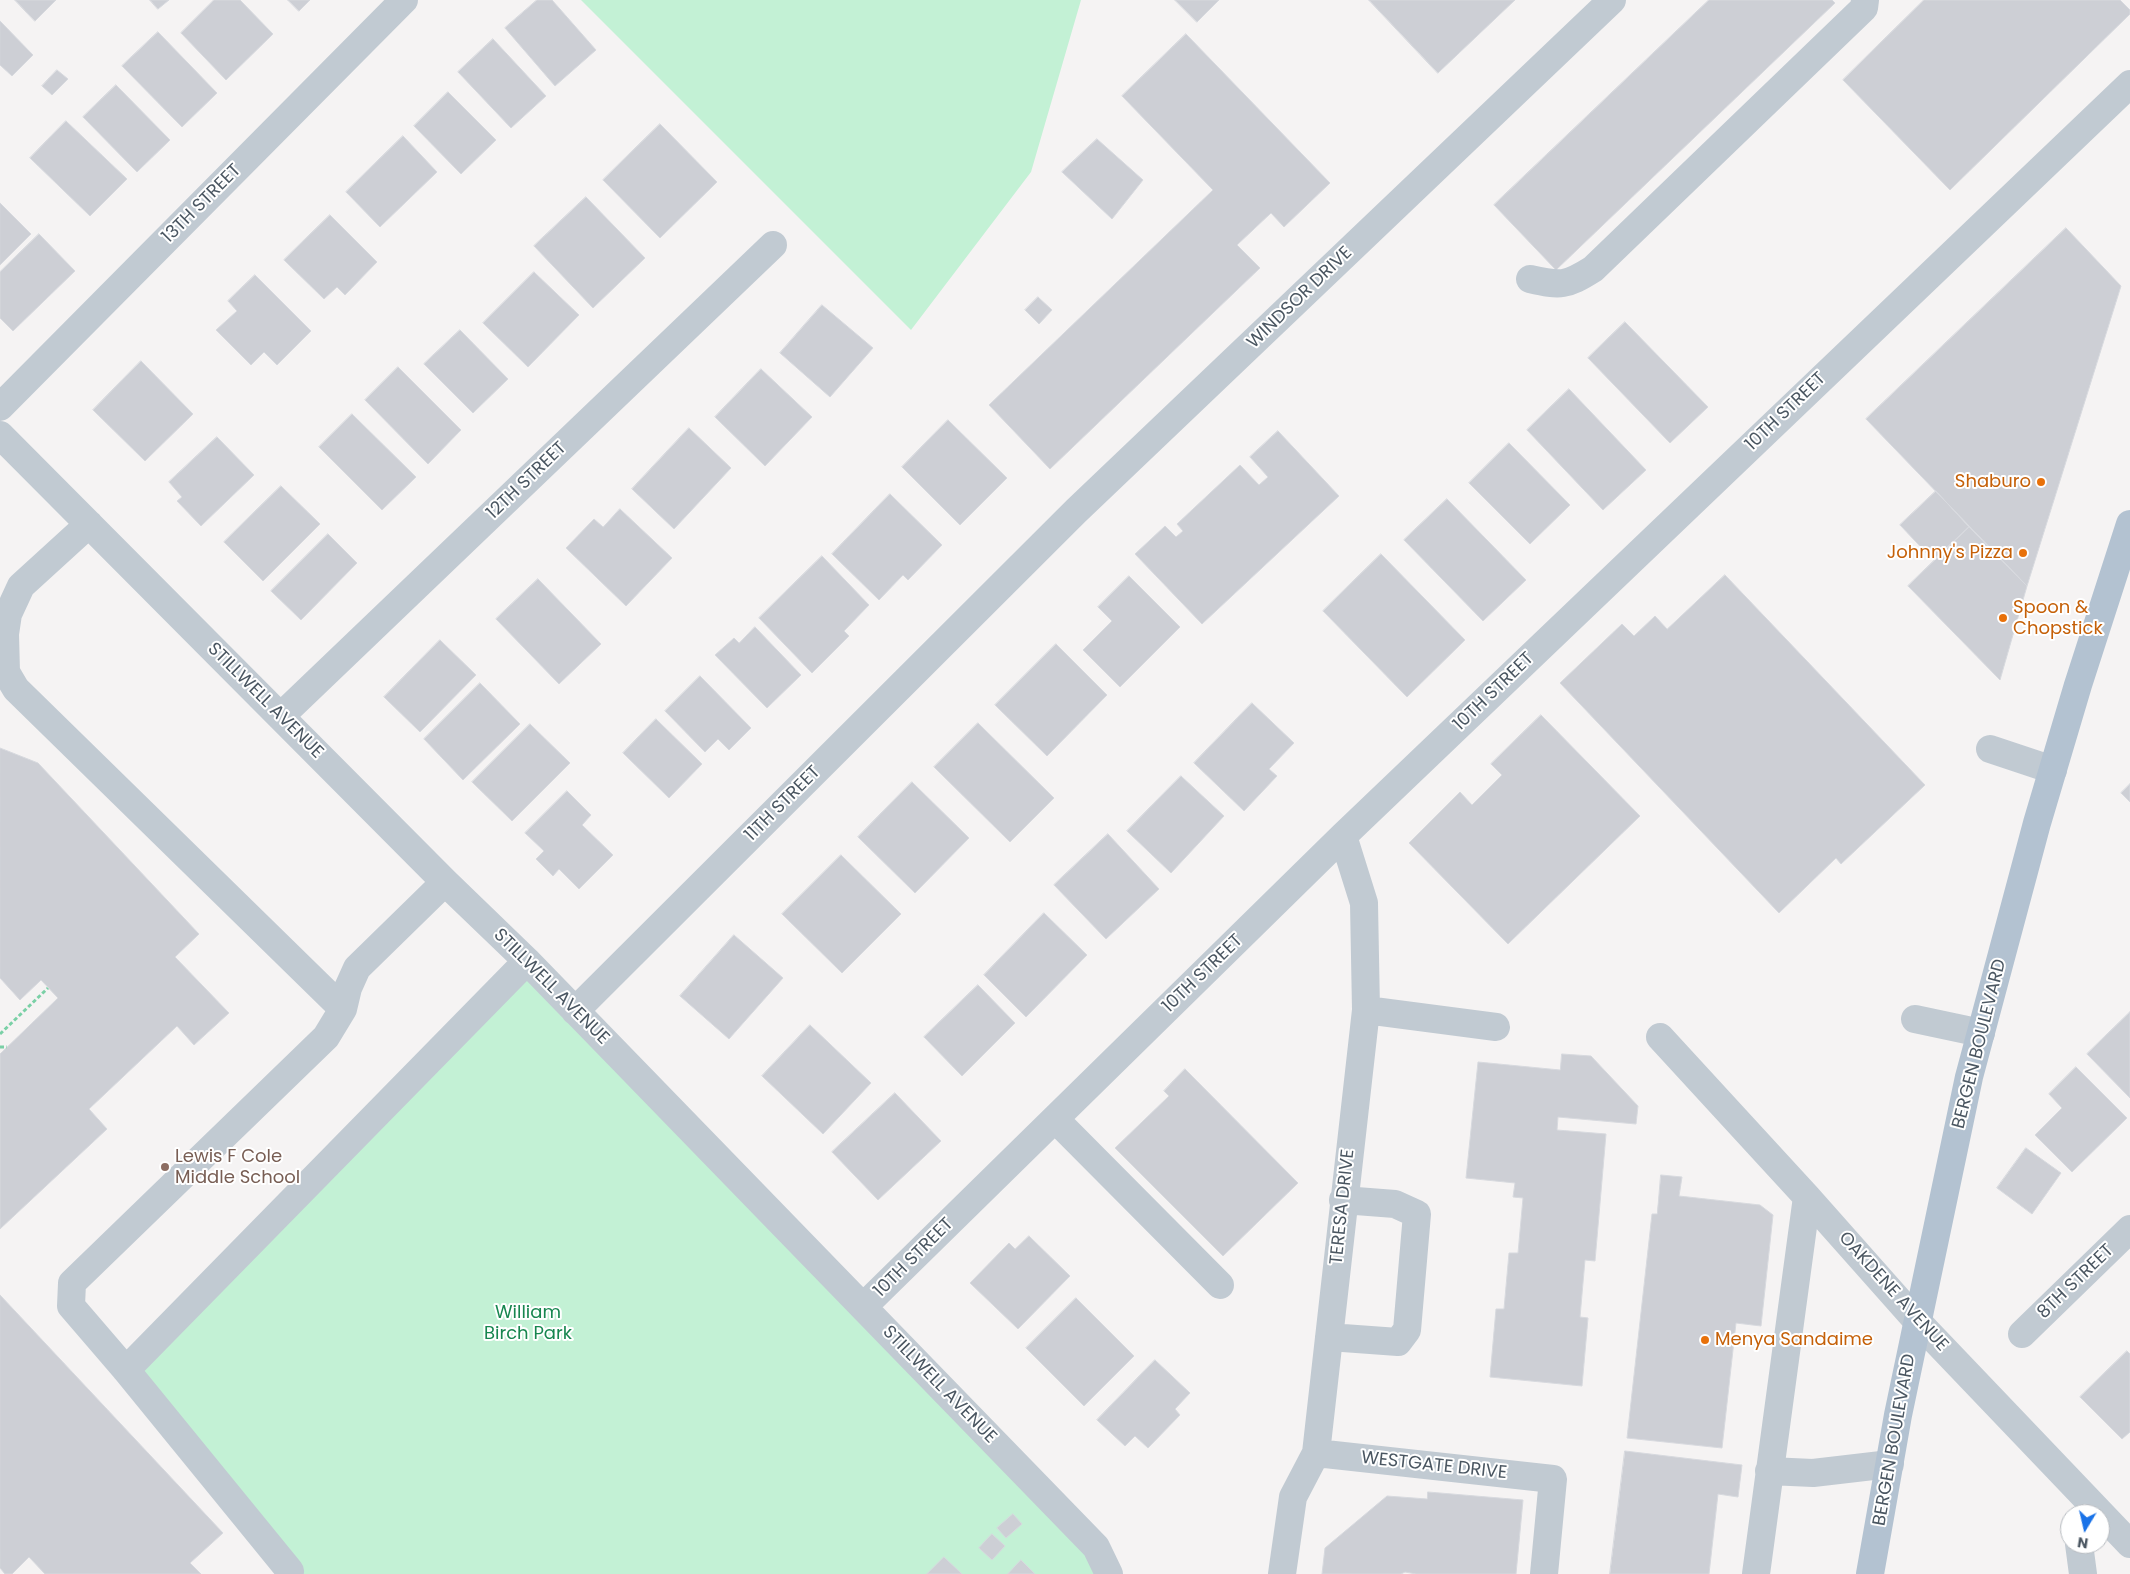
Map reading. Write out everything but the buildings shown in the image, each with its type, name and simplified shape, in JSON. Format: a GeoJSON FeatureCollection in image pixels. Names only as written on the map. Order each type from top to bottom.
{"type":"FeatureCollection","features":[{"type":"Feature","properties":{"kind":"main road","name":"BERGEN BOULEVARD"},"geometry":{"type":"LineString","coordinates":[[1870,1574],[1917,1321],[1969,1077],[2053,770],[2130,524]]}},
{"type":"Feature","properties":{"kind":"street","name":"13TH STREET"},"geometry":{"type":"LineString","coordinates":[[0,408],[404,0]]}},
{"type":"Feature","properties":{"kind":"street","name":"WINDSOR DRIVE"},"geometry":{"type":"LineString","coordinates":[[990,597],[1076,511],[1612,0]]}},
{"type":"Feature","properties":{"kind":"street"},"geometry":{"type":"LineString","coordinates":[[1530,279],[1550,283],[1571,283],[1593,269],[1864,8],[1866,0]]}},
{"type":"Feature","properties":{"kind":"street","name":"10TH STREET"},"geometry":{"type":"LineString","coordinates":[[863,1307],[1343,836],[2130,84]]}},
{"type":"Feature","properties":{"kind":"street","name":"12TH STREET"},"geometry":{"type":"LineString","coordinates":[[281,716],[773,245]]}},
{"type":"Feature","properties":{"kind":"street","name":"STILLWELL AVENUE"},"geometry":{"type":"LineString","coordinates":[[0,435],[445,882],[527,961],[1096,1546],[1109,1574]]}},
{"type":"Feature","properties":{"kind":"street"},"geometry":{"type":"LineString","coordinates":[[89,524],[21,586],[8,614],[5,634],[6,672],[16,689],[343,1009]]}},
{"type":"Feature","properties":{"kind":"street","name":"11TH STREET"},"geometry":{"type":"LineString","coordinates":[[575,1011],[990,597]]}},
{"type":"Feature","properties":{"kind":"street"},"geometry":{"type":"LineString","coordinates":[[1990,749],[2053,770]]}},
{"type":"Feature","properties":{"kind":"street","name":"TERESA DRIVE"},"geometry":{"type":"LineString","coordinates":[[1282,1574],[1293,1497],[1316,1452],[1366,1010],[1364,903],[1343,836]]}},
{"type":"Feature","properties":{"kind":"street"},"geometry":{"type":"LineString","coordinates":[[290,1574],[290,1571],[126,1370],[70,1306],[72,1283],[326,1036],[343,1009],[348,988],[357,968],[445,882]]}},
{"type":"Feature","properties":{"kind":"street"},"geometry":{"type":"LineString","coordinates":[[126,1370],[527,961]]}},
{"type":"Feature","properties":{"kind":"street"},"geometry":{"type":"LineString","coordinates":[[1366,1010],[1496,1027]]}},
{"type":"Feature","properties":{"kind":"street"},"geometry":{"type":"LineString","coordinates":[[1915,1019],[1981,1033]]}},
{"type":"Feature","properties":{"kind":"street","name":"OAKDENE AVENUE"},"geometry":{"type":"LineString","coordinates":[[1660,1038],[1807,1197],[1917,1321],[2130,1544]]}},
{"type":"Feature","properties":{"kind":"street"},"geometry":{"type":"LineString","coordinates":[[1055,1119],[1220,1286]]}},
{"type":"Feature","properties":{"kind":"street"},"geometry":{"type":"LineString","coordinates":[[1756,1574],[1807,1197]]}},
{"type":"Feature","properties":{"kind":"street"},"geometry":{"type":"LineString","coordinates":[[1329,1337],[1398,1342],[1407,1330],[1417,1214],[1395,1204],[1343,1200]]}},
{"type":"Feature","properties":{"kind":"street","name":"8TH STREET"},"geometry":{"type":"LineString","coordinates":[[2022,1334],[2130,1229]]}},
{"type":"Feature","properties":{"kind":"street","name":"WESTGATE DRIVE"},"geometry":{"type":"LineString","coordinates":[[1316,1452],[1553,1478],[1544,1574]]}},
{"type":"Feature","properties":{"kind":"street"},"geometry":{"type":"LineString","coordinates":[[1769,1471],[1814,1473],[1890,1464]]}},
{"type":"Feature","properties":{"kind":"street"},"geometry":{"type":"LineString","coordinates":[[2069,1478],[2073,1504]]}},
{"type":"Feature","properties":{"kind":"street"},"geometry":{"type":"LineString","coordinates":[[2080,1554],[2083,1574]]}},
{"type":"Feature","properties":{"kind":"path"},"geometry":{"type":"LineString","coordinates":[[0,1034],[48,988]]}},
{"type":"Feature","properties":{"kind":"path"},"geometry":{"type":"LineString","coordinates":[[0,1047],[7,1047]]}},
{"type":"Feature","properties":{"kind":"green space"},"geometry":{"type":"Polygon","coordinates":[[[581,0],[1081,0],[1031,172],[911,330],[581,0]]]}},
{"type":"Feature","properties":{"kind":"green space","name":"William Birch Park"},"geometry":{"type":"Polygon","coordinates":[[[527,961],[1109,1574],[286,1574],[133,1372],[527,961]]]}},
{"type":"Feature","properties":{"kind":"place","name":"Shaburo"},"geometry":{"type":"Point","coordinates":[2041,482]}},
{"type":"Feature","properties":{"kind":"place","name":"Johnny's Pizza"},"geometry":{"type":"Point","coordinates":[2023,553]}},
{"type":"Feature","properties":{"kind":"place","name":"Spoon & Chopstick"},"geometry":{"type":"Point","coordinates":[2003,618]}},
{"type":"Feature","properties":{"kind":"place","name":"Lewis F Cole Middle School"},"geometry":{"type":"Point","coordinates":[165,1167]}},
{"type":"Feature","properties":{"kind":"place","name":"Menya Sandaime"},"geometry":{"type":"Point","coordinates":[1705,1340]}}]}
